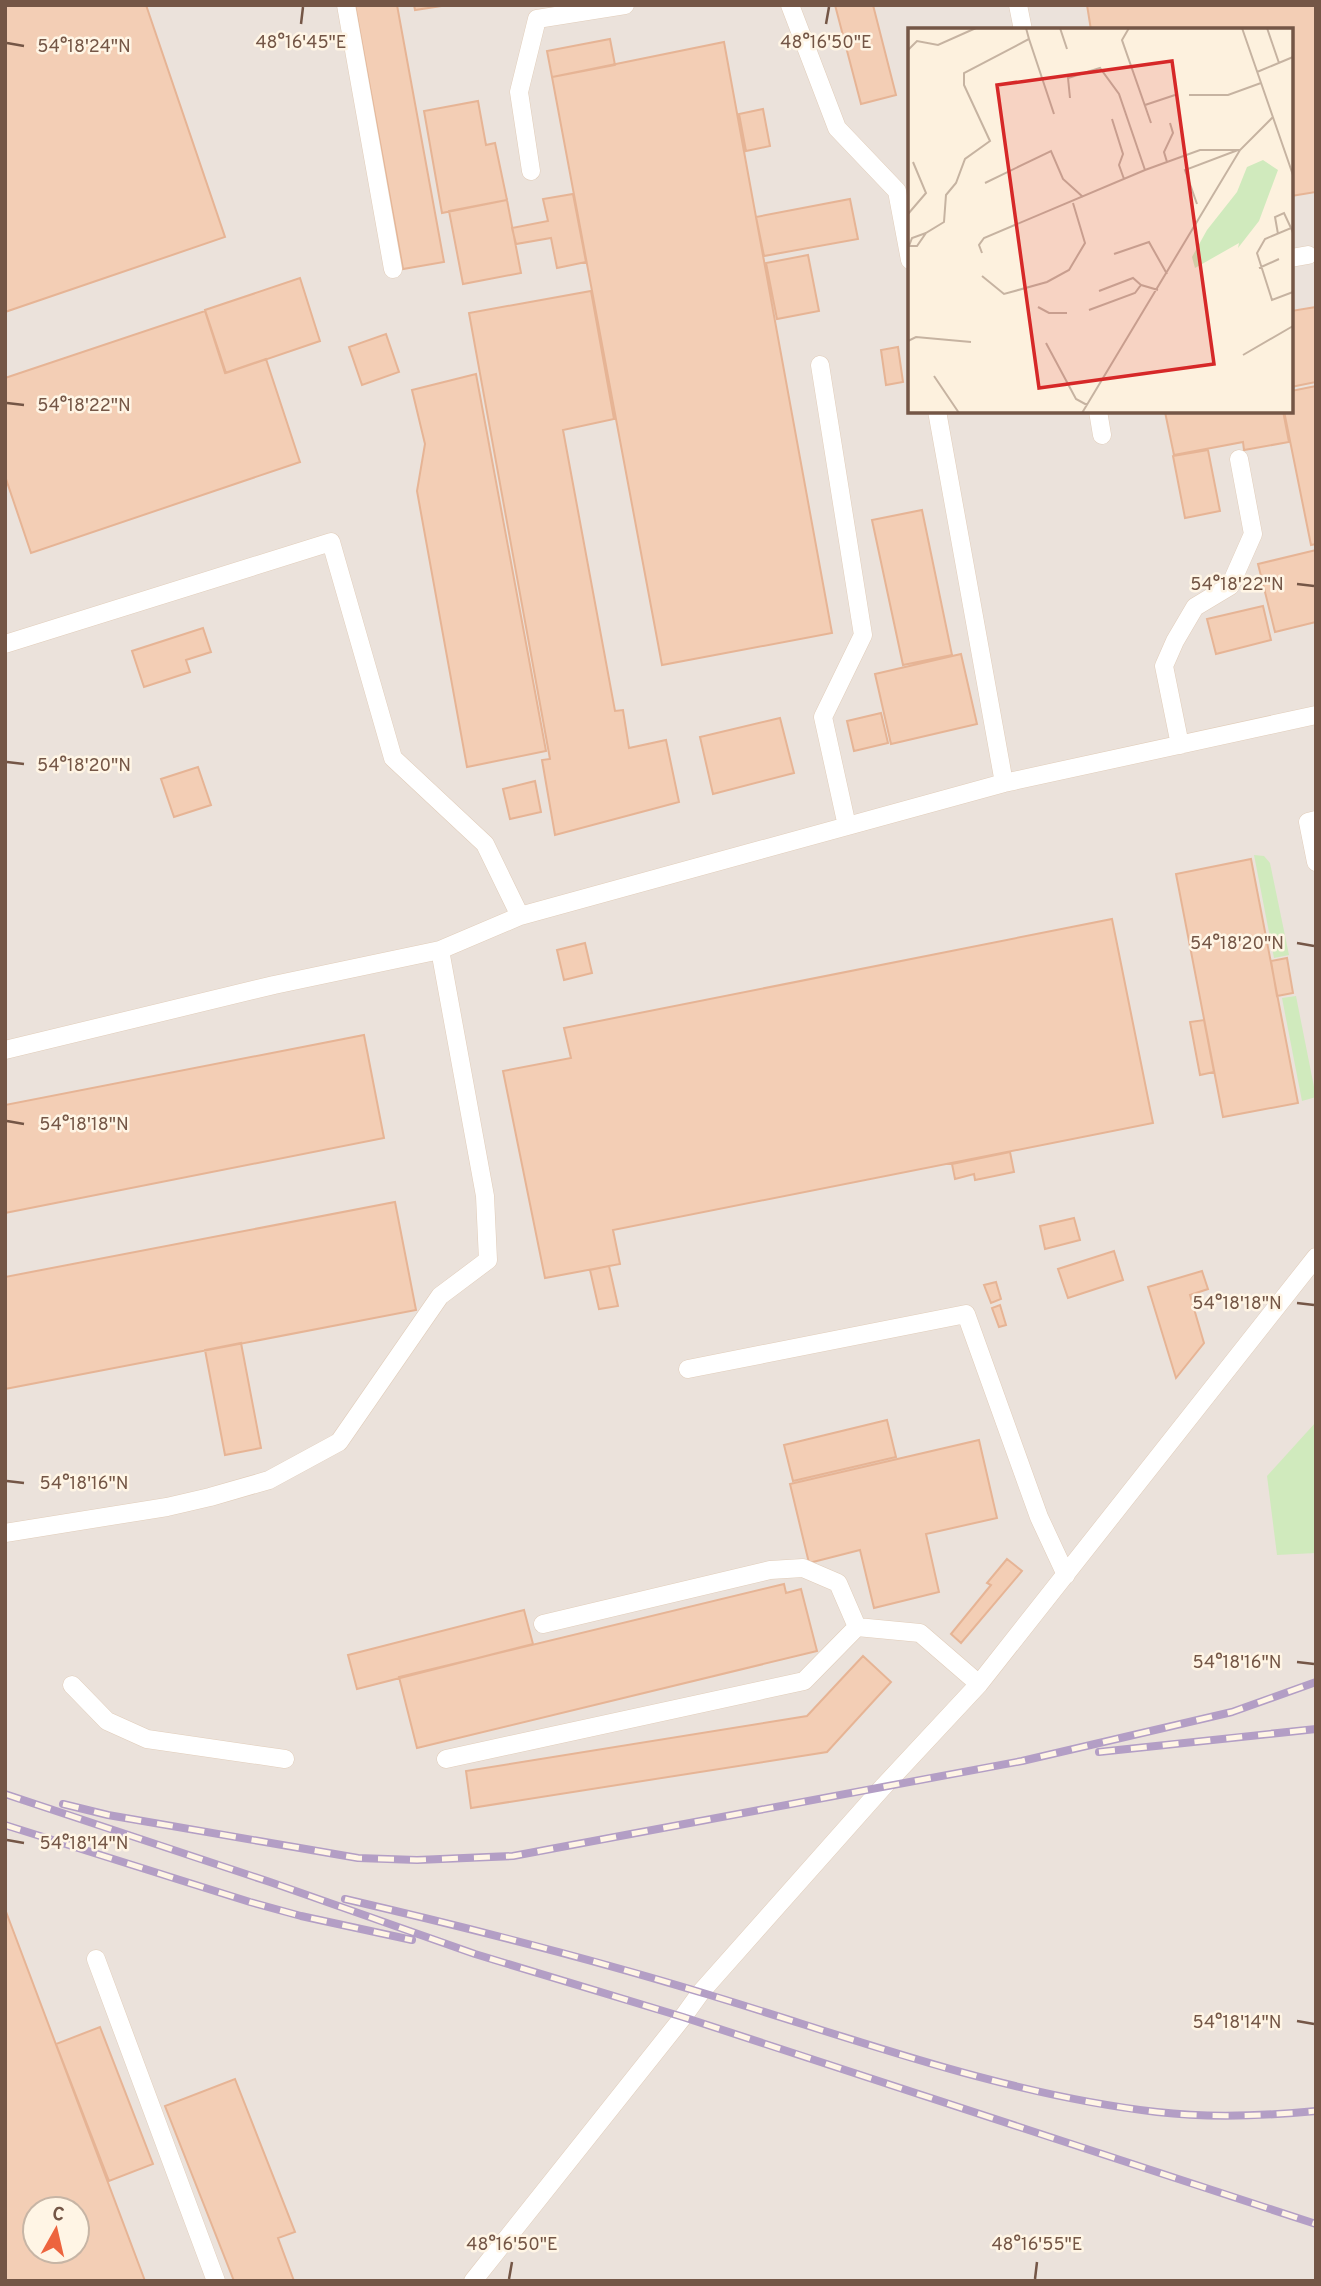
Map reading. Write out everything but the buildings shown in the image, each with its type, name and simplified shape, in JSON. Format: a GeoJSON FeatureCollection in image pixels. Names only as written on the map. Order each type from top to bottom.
{"type":"FeatureCollection","features":[{"type":"Feature","properties":{"kind":"lane"},"geometry":{"type":"LineString","coordinates":[[346,5],[393,269]]}},
{"type":"Feature","properties":{"kind":"lane"},"geometry":{"type":"LineString","coordinates":[[531,172],[519,92],[537,19],[625,5]]}},
{"type":"Feature","properties":{"kind":"lane"},"geometry":{"type":"LineString","coordinates":[[790,5],[837,128],[897,191],[908,249]]}},
{"type":"Feature","properties":{"kind":"lane"},"geometry":{"type":"LineString","coordinates":[[1018,5],[1023,28]]}},
{"type":"Feature","properties":{"kind":"lane"},"geometry":{"type":"LineString","coordinates":[[820,365],[863,635],[823,717],[847,826]]}},
{"type":"Feature","properties":{"kind":"lane"},"geometry":{"type":"LineString","coordinates":[[937,413],[1004,783]]}},
{"type":"Feature","properties":{"kind":"lane"},"geometry":{"type":"LineString","coordinates":[[1098,413],[1102,435]]}},
{"type":"Feature","properties":{"kind":"lane"},"geometry":{"type":"LineString","coordinates":[[1180,745],[1164,666],[1175,640],[1195,607],[1230,586],[1253,534],[1239,459]]}},
{"type":"Feature","properties":{"kind":"lane"},"geometry":{"type":"LineString","coordinates":[[5,644],[331,542],[393,758],[485,844],[520,916]]}},
{"type":"Feature","properties":{"kind":"lane"},"geometry":{"type":"LineString","coordinates":[[5,1050],[274,985],[440,950],[520,916],[1004,783],[1316,715]]}},
{"type":"Feature","properties":{"kind":"lane"},"geometry":{"type":"LineString","coordinates":[[1316,820],[1308,822],[1316,862]]}},
{"type":"Feature","properties":{"kind":"lane"},"geometry":{"type":"LineString","coordinates":[[5,1533],[167,1507],[210,1497],[269,1480],[339,1442],[440,1296],[488,1260],[485,1196],[440,950]]}},
{"type":"Feature","properties":{"kind":"lane"},"geometry":{"type":"LineString","coordinates":[[473,2281],[701,1992],[883,1787],[979,1684],[1316,1257]]}},
{"type":"Feature","properties":{"kind":"lane"},"geometry":{"type":"LineString","coordinates":[[688,1369],[966,1314],[1039,1517],[1066,1575]]}},
{"type":"Feature","properties":{"kind":"lane"},"geometry":{"type":"LineString","coordinates":[[542,1624],[770,1570],[803,1568],[838,1583],[857,1627]]}},
{"type":"Feature","properties":{"kind":"lane"},"geometry":{"type":"LineString","coordinates":[[857,1627],[920,1633],[979,1684]]}},
{"type":"Feature","properties":{"kind":"lane"},"geometry":{"type":"LineString","coordinates":[[446,1759],[804,1681],[857,1627]]}},
{"type":"Feature","properties":{"kind":"lane"},"geometry":{"type":"LineString","coordinates":[[72,1685],[107,1721],[147,1740],[285,1759]]}},
{"type":"Feature","properties":{"kind":"lane"},"geometry":{"type":"LineString","coordinates":[[96,1959],[216,2281]]}},
{"type":"Feature","properties":{"kind":"shaded area"},"geometry":{"type":"Polygon","coordinates":[[[5,5],[1316,5],[1316,2281],[5,2281],[5,5]]]}},
{"type":"Feature","properties":{"kind":"green space"},"geometry":{"type":"Polygon","coordinates":[[[1254,855],[1264,856],[1270,863],[1289,955],[1274,958],[1254,855]]]}},
{"type":"Feature","properties":{"kind":"green space"},"geometry":{"type":"Polygon","coordinates":[[[1296,996],[1316,1097],[1302,1101],[1282,998],[1296,996]]]}},
{"type":"Feature","properties":{"kind":"green space"},"geometry":{"type":"Polygon","coordinates":[[[1316,1422],[1316,1553],[1277,1555],[1267,1476],[1316,1422]]]}},
{"type":"Feature","properties":{"kind":"railway"},"geometry":{"type":"LineString","coordinates":[[63,1804],[108,1815],[358,1858],[417,1860],[513,1856],[1022,1761],[1232,1712],[1316,1682]]}},
{"type":"Feature","properties":{"kind":"railway"},"geometry":{"type":"LineString","coordinates":[[1099,1752],[1316,1729]]}},
{"type":"Feature","properties":{"kind":"railway"},"geometry":{"type":"LineString","coordinates":[[5,1794],[475,1954],[683,2017],[1316,2224]]}},
{"type":"Feature","properties":{"kind":"railway"},"geometry":{"type":"LineString","coordinates":[[5,1825],[250,1902],[412,1940]]}},
{"type":"Feature","properties":{"kind":"railway"},"geometry":{"type":"LineString","coordinates":[[345,1899],[614,1967],[928,2063],[1041,2092],[1099,2104],[1177,2114],[1236,2116],[1316,2111]]}}]}
